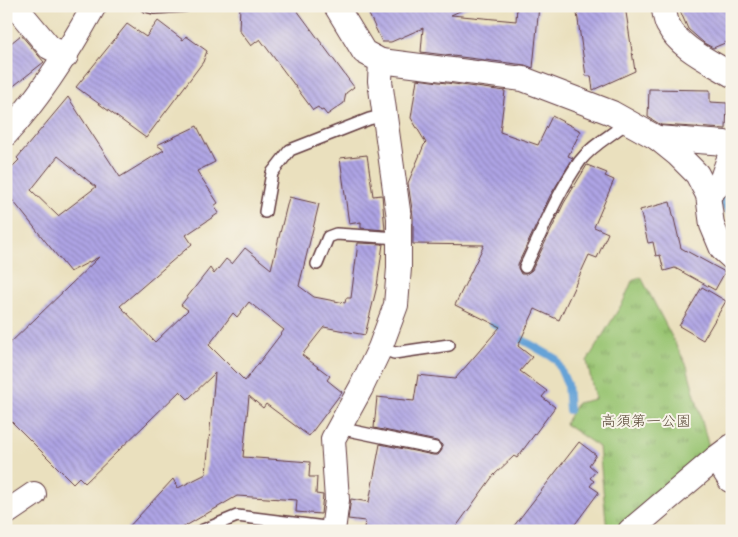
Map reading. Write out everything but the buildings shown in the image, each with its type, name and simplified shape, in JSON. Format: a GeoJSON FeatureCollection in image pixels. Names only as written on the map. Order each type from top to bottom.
{"type":"FeatureCollection","features":[{"type":"Feature","properties":{"kind":"street"},"geometry":{"type":"LineString","coordinates":[[15,6],[49,47],[66,56]]}},
{"type":"Feature","properties":{"kind":"street"},"geometry":{"type":"LineString","coordinates":[[6,134],[66,56],[94,6]]}},
{"type":"Feature","properties":{"kind":"street"},"geometry":{"type":"LineString","coordinates":[[336,6],[364,52],[381,61],[523,79],[612,114],[657,138],[697,174],[708,196],[712,225],[722,249],[732,258]]}},
{"type":"Feature","properties":{"kind":"street"},"geometry":{"type":"LineString","coordinates":[[663,6],[667,24],[675,36],[689,48],[732,75]]}},
{"type":"Feature","properties":{"kind":"street"},"geometry":{"type":"LineString","coordinates":[[333,529],[337,500],[333,439],[380,348],[396,305],[399,268],[399,218],[380,81],[381,61]]}},
{"type":"Feature","properties":{"kind":"street"},"geometry":{"type":"LineString","coordinates":[[657,138],[725,143],[732,149],[720,184],[708,196]]}},
{"type":"Feature","properties":{"kind":"street"},"geometry":{"type":"LineString","coordinates":[[630,531],[724,452],[730,480]]}},
{"type":"Feature","properties":{"kind":"street"},"geometry":{"type":"LineString","coordinates":[[6,513],[34,494]]}},
{"type":"Feature","properties":{"kind":"lane"},"geometry":{"type":"LineString","coordinates":[[146,6],[154,8],[185,6]]}},
{"type":"Feature","properties":{"kind":"lane"},"geometry":{"type":"LineString","coordinates":[[265,212],[272,173],[290,150],[369,119],[385,115]]}},
{"type":"Feature","properties":{"kind":"lane"},"geometry":{"type":"LineString","coordinates":[[525,267],[557,202],[580,161],[601,140],[627,122]]}},
{"type":"Feature","properties":{"kind":"lane"},"geometry":{"type":"LineString","coordinates":[[317,264],[328,237],[336,234],[399,238]]}},
{"type":"Feature","properties":{"kind":"lane"},"geometry":{"type":"LineString","coordinates":[[380,348],[394,353],[449,345]]}},
{"type":"Feature","properties":{"kind":"lane"},"geometry":{"type":"LineString","coordinates":[[340,426],[348,430],[435,448]]}},
{"type":"Feature","properties":{"kind":"lane"},"geometry":{"type":"LineString","coordinates":[[201,531],[237,516],[333,529]]}},
{"type":"Feature","properties":{"kind":"green space","name":"高須第一公園"},"geometry":{"type":"Polygon","coordinates":[[[641,277],[687,366],[710,451],[617,531],[607,531],[599,447],[565,424],[577,403],[595,399],[587,361],[623,302],[632,281],[641,277]]]}},
{"type":"Feature","properties":{"kind":"waterway"},"geometry":{"type":"LineString","coordinates":[[721,190],[721,203],[732,214]]}},
{"type":"Feature","properties":{"kind":"waterway"},"geometry":{"type":"LineString","coordinates":[[493,323],[556,359],[567,384],[569,410]]}}]}
